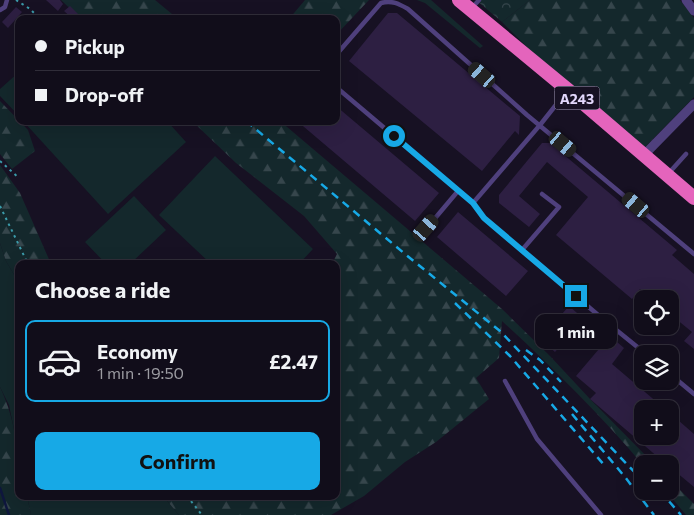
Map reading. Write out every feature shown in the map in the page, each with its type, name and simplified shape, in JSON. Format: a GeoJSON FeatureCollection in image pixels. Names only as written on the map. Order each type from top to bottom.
{"type":"FeatureCollection","features":[{"type":"Feature","properties":{"kind":"highway","name":"A243"},"geometry":{"type":"LineString","coordinates":[[459,0],[474,5],[568,90],[694,198]]}},
{"type":"Feature","properties":{"kind":"street"},"geometry":{"type":"LineString","coordinates":[[686,0],[694,11]]}},
{"type":"Feature","properties":{"kind":"street"},"geometry":{"type":"LineString","coordinates":[[644,155],[694,104]]}},
{"type":"Feature","properties":{"kind":"lane"},"geometry":{"type":"LineString","coordinates":[[0,10],[5,7],[7,0]]}},
{"type":"Feature","properties":{"kind":"lane"},"geometry":{"type":"LineString","coordinates":[[340,50],[376,8],[386,1],[394,1],[408,9],[519,108],[694,254]]}},
{"type":"Feature","properties":{"kind":"lane"},"geometry":{"type":"LineString","coordinates":[[340,90],[473,203],[484,218],[635,345]]}},
{"type":"Feature","properties":{"kind":"lane"},"geometry":{"type":"LineString","coordinates":[[473,203],[568,90]]}},
{"type":"Feature","properties":{"kind":"lane"},"geometry":{"type":"LineString","coordinates":[[667,175],[686,154]]}},
{"type":"Feature","properties":{"kind":"lane"},"geometry":{"type":"LineString","coordinates":[[426,228],[458,191]]}},
{"type":"Feature","properties":{"kind":"lane"},"geometry":{"type":"LineString","coordinates":[[522,250],[559,207],[542,194]]}},
{"type":"Feature","properties":{"kind":"lane"},"geometry":{"type":"LineString","coordinates":[[505,381],[537,439],[601,515]]}},
{"type":"Feature","properties":{"kind":"lane"},"geometry":{"type":"LineString","coordinates":[[679,382],[694,394]]}},
{"type":"Feature","properties":{"kind":"path"},"geometry":{"type":"LineString","coordinates":[[16,0],[35,15]]}},
{"type":"Feature","properties":{"kind":"path"},"geometry":{"type":"LineString","coordinates":[[0,161],[3,166],[19,178]]}},
{"type":"Feature","properties":{"kind":"path"},"geometry":{"type":"LineString","coordinates":[[0,206],[26,260]]}},
{"type":"Feature","properties":{"kind":"path"},"geometry":{"type":"LineString","coordinates":[[190,500],[202,515]]}},
{"type":"Feature","properties":{"kind":"green space"},"geometry":{"type":"Polygon","coordinates":[[[61,0],[155,0],[173,15],[77,15],[61,0]]]}},
{"type":"Feature","properties":{"kind":"green space"},"geometry":{"type":"Polygon","coordinates":[[[305,0],[369,0],[340,31],[340,15],[292,15],[305,0]]]}},
{"type":"Feature","properties":{"kind":"green space"},"geometry":{"type":"Polygon","coordinates":[[[417,0],[431,0],[483,46],[480,48],[425,3],[417,0]]]}},
{"type":"Feature","properties":{"kind":"green space"},"geometry":{"type":"Polygon","coordinates":[[[476,0],[530,0],[502,22],[476,0]]]}},
{"type":"Feature","properties":{"kind":"green space"},"geometry":{"type":"Polygon","coordinates":[[[530,0],[680,0],[694,18],[694,97],[644,148],[535,55],[502,22],[530,0]]]}},
{"type":"Feature","properties":{"kind":"green space"},"geometry":{"type":"Polygon","coordinates":[[[15,76],[15,112],[0,96],[0,89],[15,76]]]}},
{"type":"Feature","properties":{"kind":"green space"},"geometry":{"type":"Polygon","coordinates":[[[0,101],[15,117],[15,125],[23,125],[28,130],[35,151],[12,169],[0,154],[0,101]]]}},
{"type":"Feature","properties":{"kind":"green space"},"geometry":{"type":"Polygon","coordinates":[[[27,125],[171,125],[186,142],[108,214],[27,125]]]}},
{"type":"Feature","properties":{"kind":"green space"},"geometry":{"type":"Polygon","coordinates":[[[196,125],[285,125],[502,309],[645,455],[634,455],[574,390],[502,321],[499,358],[476,378],[489,399],[436,442],[405,462],[364,496],[331,515],[179,515],[166,500],[340,500],[340,260],[334,260],[337,254],[304,216],[236,163],[196,125]]]}},
{"type":"Feature","properties":{"kind":"green space"},"geometry":{"type":"Polygon","coordinates":[[[215,156],[313,249],[303,260],[207,260],[159,215],[215,156]]]}},
{"type":"Feature","properties":{"kind":"green space"},"geometry":{"type":"Polygon","coordinates":[[[0,165],[20,193],[49,260],[15,260],[15,276],[6,261],[0,243],[0,165]]]}},
{"type":"Feature","properties":{"kind":"green space"},"geometry":{"type":"Polygon","coordinates":[[[134,196],[166,230],[134,260],[102,260],[85,242],[134,196]]]}},
{"type":"Feature","properties":{"kind":"green space"},"geometry":{"type":"Polygon","coordinates":[[[0,243],[6,261],[15,276],[15,434],[9,405],[0,387],[0,243]]]}},
{"type":"Feature","properties":{"kind":"green space"},"geometry":{"type":"Polygon","coordinates":[[[0,387],[6,400],[15,436],[15,500],[28,500],[31,515],[0,515],[0,387]]]}},
{"type":"Feature","properties":{"kind":"green space"},"geometry":{"type":"Polygon","coordinates":[[[679,489],[694,504],[694,515],[686,515],[674,500],[679,500],[679,489]]]}},
{"type":"Feature","properties":{"kind":"green space"},"geometry":{"type":"Polygon","coordinates":[[[28,500],[166,500],[179,515],[31,515],[28,500]]]}},
{"type":"Feature","properties":{"kind":"building"},"geometry":{"type":"Polygon","coordinates":[[[46,0],[60,0],[63,4],[58,11],[46,0]]]}},
{"type":"Feature","properties":{"kind":"building"},"geometry":{"type":"Polygon","coordinates":[[[70,6],[78,14],[68,15],[64,11],[70,6]]]}},
{"type":"Feature","properties":{"kind":"building"},"geometry":{"type":"Polygon","coordinates":[[[16,7],[22,12],[19,15],[15,15],[15,20],[8,28],[2,22],[16,7]]]}},
{"type":"Feature","properties":{"kind":"building"},"geometry":{"type":"Polygon","coordinates":[[[388,13],[397,13],[520,116],[519,135],[515,131],[482,171],[349,61],[388,13]]]}},
{"type":"Feature","properties":{"kind":"building"},"geometry":{"type":"Polygon","coordinates":[[[340,109],[439,193],[415,221],[302,125],[340,125],[340,109]]]}},
{"type":"Feature","properties":{"kind":"building"},"geometry":{"type":"Polygon","coordinates":[[[542,143],[550,143],[677,250],[672,255],[694,274],[694,349],[684,341],[692,332],[679,321],[679,290],[634,290],[632,299],[556,235],[588,197],[547,162],[519,196],[540,214],[529,227],[499,203],[499,195],[542,143]]]}},
{"type":"Feature","properties":{"kind":"building"},"geometry":{"type":"Polygon","coordinates":[[[458,212],[528,271],[506,296],[437,237],[458,212]]]}},
{"type":"Feature","properties":{"kind":"building"},"geometry":{"type":"Polygon","coordinates":[[[569,306],[584,319],[555,352],[540,339],[569,306]]]}},
{"type":"Feature","properties":{"kind":"building"},"geometry":{"type":"Polygon","coordinates":[[[610,336],[624,348],[612,364],[634,383],[634,390],[643,390],[654,400],[634,400],[634,437],[590,399],[596,393],[576,376],[610,336]]]}},
{"type":"Feature","properties":{"kind":"building"},"geometry":{"type":"Polygon","coordinates":[[[679,421],[694,434],[694,487],[679,474],[679,455],[655,455],[644,445],[679,445],[679,421]]]}},
{"type":"Feature","properties":{"kind":"waterway"},"geometry":{"type":"LineString","coordinates":[[0,488],[9,515]]}},
{"type":"Feature","properties":{"kind":"railway"},"geometry":{"type":"LineString","coordinates":[[251,125],[500,331],[634,472]]}},
{"type":"Feature","properties":{"kind":"railway"},"geometry":{"type":"LineString","coordinates":[[455,303],[510,356],[605,466]]}},
{"type":"Feature","properties":{"kind":"railway"},"geometry":{"type":"LineString","coordinates":[[526,350],[540,360],[561,382]]}},
{"type":"Feature","properties":{"kind":"railway"},"geometry":{"type":"LineString","coordinates":[[572,414],[654,515]]}},
{"type":"Feature","properties":{"kind":"railway"},"geometry":{"type":"LineString","coordinates":[[668,500],[681,515]]}},
{"type":"Feature","properties":{"kind":"route"},"geometry":{"type":"LineString","coordinates":[[394,136],[473,203],[484,218],[576,296]]}}]}
